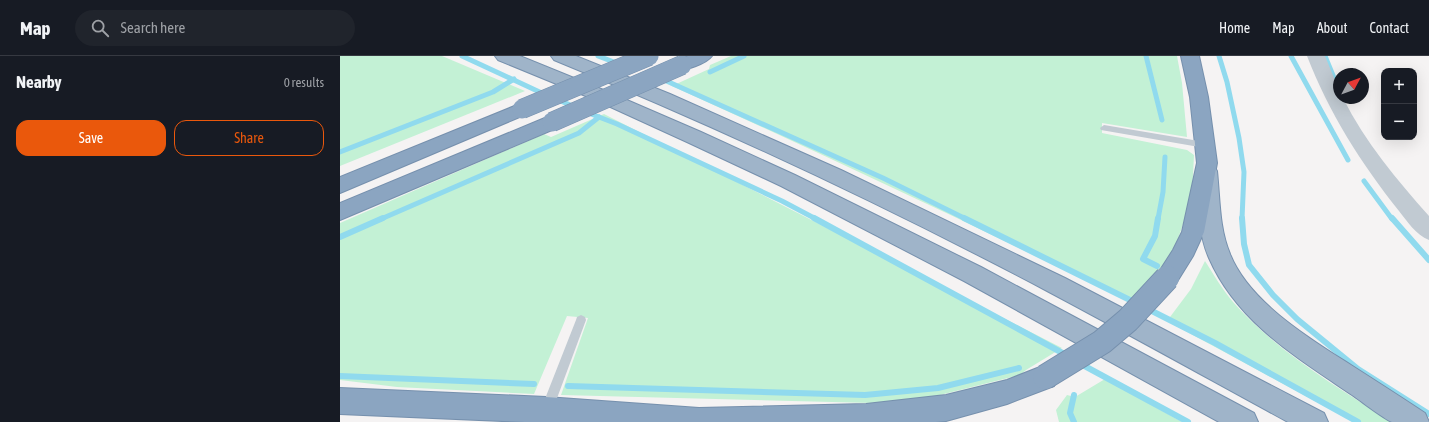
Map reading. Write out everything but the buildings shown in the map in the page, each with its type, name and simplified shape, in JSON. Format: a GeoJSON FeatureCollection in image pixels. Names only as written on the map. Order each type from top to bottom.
{"type":"FeatureCollection","features":[{"type":"Feature","properties":{"kind":"highway"},"geometry":{"type":"LineString","coordinates":[[504,56],[639,112],[816,194],[1040,308],[1245,422]]}},
{"type":"Feature","properties":{"kind":"highway"},"geometry":{"type":"LineString","coordinates":[[560,56],[664,98],[834,175],[1057,285],[1315,422]]}},
{"type":"Feature","properties":{"kind":"highway"},"geometry":{"type":"LineString","coordinates":[[340,185],[649,56]]}},
{"type":"Feature","properties":{"kind":"highway"},"geometry":{"type":"LineString","coordinates":[[340,212],[703,56]]}},
{"type":"Feature","properties":{"kind":"highway"},"geometry":{"type":"LineString","coordinates":[[1190,56],[1198,91],[1206,154],[1212,229],[1215,242],[1226,268],[1248,299],[1262,315],[1297,344],[1416,422]]}},
{"type":"Feature","properties":{"kind":"highway"},"geometry":{"type":"LineString","coordinates":[[340,401],[546,410],[708,421],[866,417],[946,408],[1007,392],[1045,377],[1102,342],[1128,320],[1167,278],[1182,256],[1193,232],[1206,154]]}},
{"type":"Feature","properties":{"kind":"street"},"geometry":{"type":"LineString","coordinates":[[1316,56],[1323,77],[1342,116],[1363,150],[1396,194],[1429,231]]}},
{"type":"Feature","properties":{"kind":"lane"},"geometry":{"type":"LineString","coordinates":[[1104,128],[1206,154]]}},
{"type":"Feature","properties":{"kind":"lane"},"geometry":{"type":"LineString","coordinates":[[546,410],[581,320]]}},
{"type":"Feature","properties":{"kind":"green space"},"geometry":{"type":"Polygon","coordinates":[[[340,56],[442,56],[525,91],[340,166],[340,56]]]}},
{"type":"Feature","properties":{"kind":"green space"},"geometry":{"type":"Polygon","coordinates":[[[731,56],[1177,56],[1182,83],[1187,137],[1102,123],[1102,133],[1187,150],[1194,155],[1192,197],[1174,251],[1158,273],[1132,303],[1018,247],[672,86],[709,69],[710,65],[731,56]]]}},
{"type":"Feature","properties":{"kind":"green space"},"geometry":{"type":"Polygon","coordinates":[[[604,114],[1062,348],[1020,375],[936,396],[872,403],[561,395],[588,318],[567,316],[534,394],[397,387],[340,380],[340,223],[544,134],[551,137],[604,114]]]}},
{"type":"Feature","properties":{"kind":"green space"},"geometry":{"type":"Polygon","coordinates":[[[1205,261],[1233,302],[1269,337],[1328,381],[1391,422],[1354,422],[1167,321],[1191,289],[1205,261]]]}},
{"type":"Feature","properties":{"kind":"green space"},"geometry":{"type":"Polygon","coordinates":[[[1105,379],[1182,422],[1059,422],[1056,410],[1067,395],[1075,397],[1105,379]]]}},
{"type":"Feature","properties":{"kind":"waterway"},"geometry":{"type":"LineString","coordinates":[[462,56],[513,80]]}},
{"type":"Feature","properties":{"kind":"waterway"},"geometry":{"type":"LineString","coordinates":[[598,56],[619,64]]}},
{"type":"Feature","properties":{"kind":"waterway"},"geometry":{"type":"LineString","coordinates":[[710,72],[744,56]]}},
{"type":"Feature","properties":{"kind":"waterway"},"geometry":{"type":"LineString","coordinates":[[1146,56],[1162,120]]}},
{"type":"Feature","properties":{"kind":"waterway"},"geometry":{"type":"LineString","coordinates":[[1219,56],[1227,82],[1239,138],[1244,172],[1242,218]]}},
{"type":"Feature","properties":{"kind":"waterway"},"geometry":{"type":"LineString","coordinates":[[1291,56],[1348,160]]}},
{"type":"Feature","properties":{"kind":"waterway"},"geometry":{"type":"LineString","coordinates":[[1325,56],[1333,75]]}},
{"type":"Feature","properties":{"kind":"waterway"},"geometry":{"type":"LineString","coordinates":[[662,79],[883,178],[966,219]]}},
{"type":"Feature","properties":{"kind":"waterway"},"geometry":{"type":"LineString","coordinates":[[340,152],[493,92],[513,80]]}},
{"type":"Feature","properties":{"kind":"waterway"},"geometry":{"type":"LineString","coordinates":[[513,80],[546,95]]}},
{"type":"Feature","properties":{"kind":"waterway"},"geometry":{"type":"LineString","coordinates":[[556,99],[575,107]]}},
{"type":"Feature","properties":{"kind":"waterway"},"geometry":{"type":"LineString","coordinates":[[586,112],[599,117]]}},
{"type":"Feature","properties":{"kind":"waterway"},"geometry":{"type":"LineString","coordinates":[[381,219],[579,133],[599,117]]}},
{"type":"Feature","properties":{"kind":"waterway"},"geometry":{"type":"LineString","coordinates":[[599,117],[782,201],[816,219]]}},
{"type":"Feature","properties":{"kind":"waterway"},"geometry":{"type":"LineString","coordinates":[[1158,219],[1163,192],[1165,157]]}},
{"type":"Feature","properties":{"kind":"waterway"},"geometry":{"type":"LineString","coordinates":[[1364,181],[1392,219]]}},
{"type":"Feature","properties":{"kind":"waterway"},"geometry":{"type":"LineString","coordinates":[[340,237],[383,218]]}},
{"type":"Feature","properties":{"kind":"waterway"},"geometry":{"type":"LineString","coordinates":[[814,218],[1068,356]]}},
{"type":"Feature","properties":{"kind":"waterway"},"geometry":{"type":"LineString","coordinates":[[964,218],[1136,303]]}},
{"type":"Feature","properties":{"kind":"waterway"},"geometry":{"type":"LineString","coordinates":[[1157,266],[1143,259],[1155,236],[1158,218]]}},
{"type":"Feature","properties":{"kind":"waterway"},"geometry":{"type":"LineString","coordinates":[[1242,218],[1244,244],[1249,265],[1273,295],[1297,319],[1358,369],[1429,414]]}},
{"type":"Feature","properties":{"kind":"waterway"},"geometry":{"type":"LineString","coordinates":[[1392,218],[1429,260]]}},
{"type":"Feature","properties":{"kind":"waterway"},"geometry":{"type":"LineString","coordinates":[[1146,308],[1215,343],[1358,422]]}},
{"type":"Feature","properties":{"kind":"waterway"},"geometry":{"type":"LineString","coordinates":[[1079,363],[1188,422]]}},
{"type":"Feature","properties":{"kind":"waterway"},"geometry":{"type":"LineString","coordinates":[[568,386],[865,395],[938,388],[1019,368]]}},
{"type":"Feature","properties":{"kind":"waterway"},"geometry":{"type":"LineString","coordinates":[[340,376],[534,384]]}},
{"type":"Feature","properties":{"kind":"waterway"},"geometry":{"type":"LineString","coordinates":[[1074,395],[1070,413],[1074,422]]}}]}
